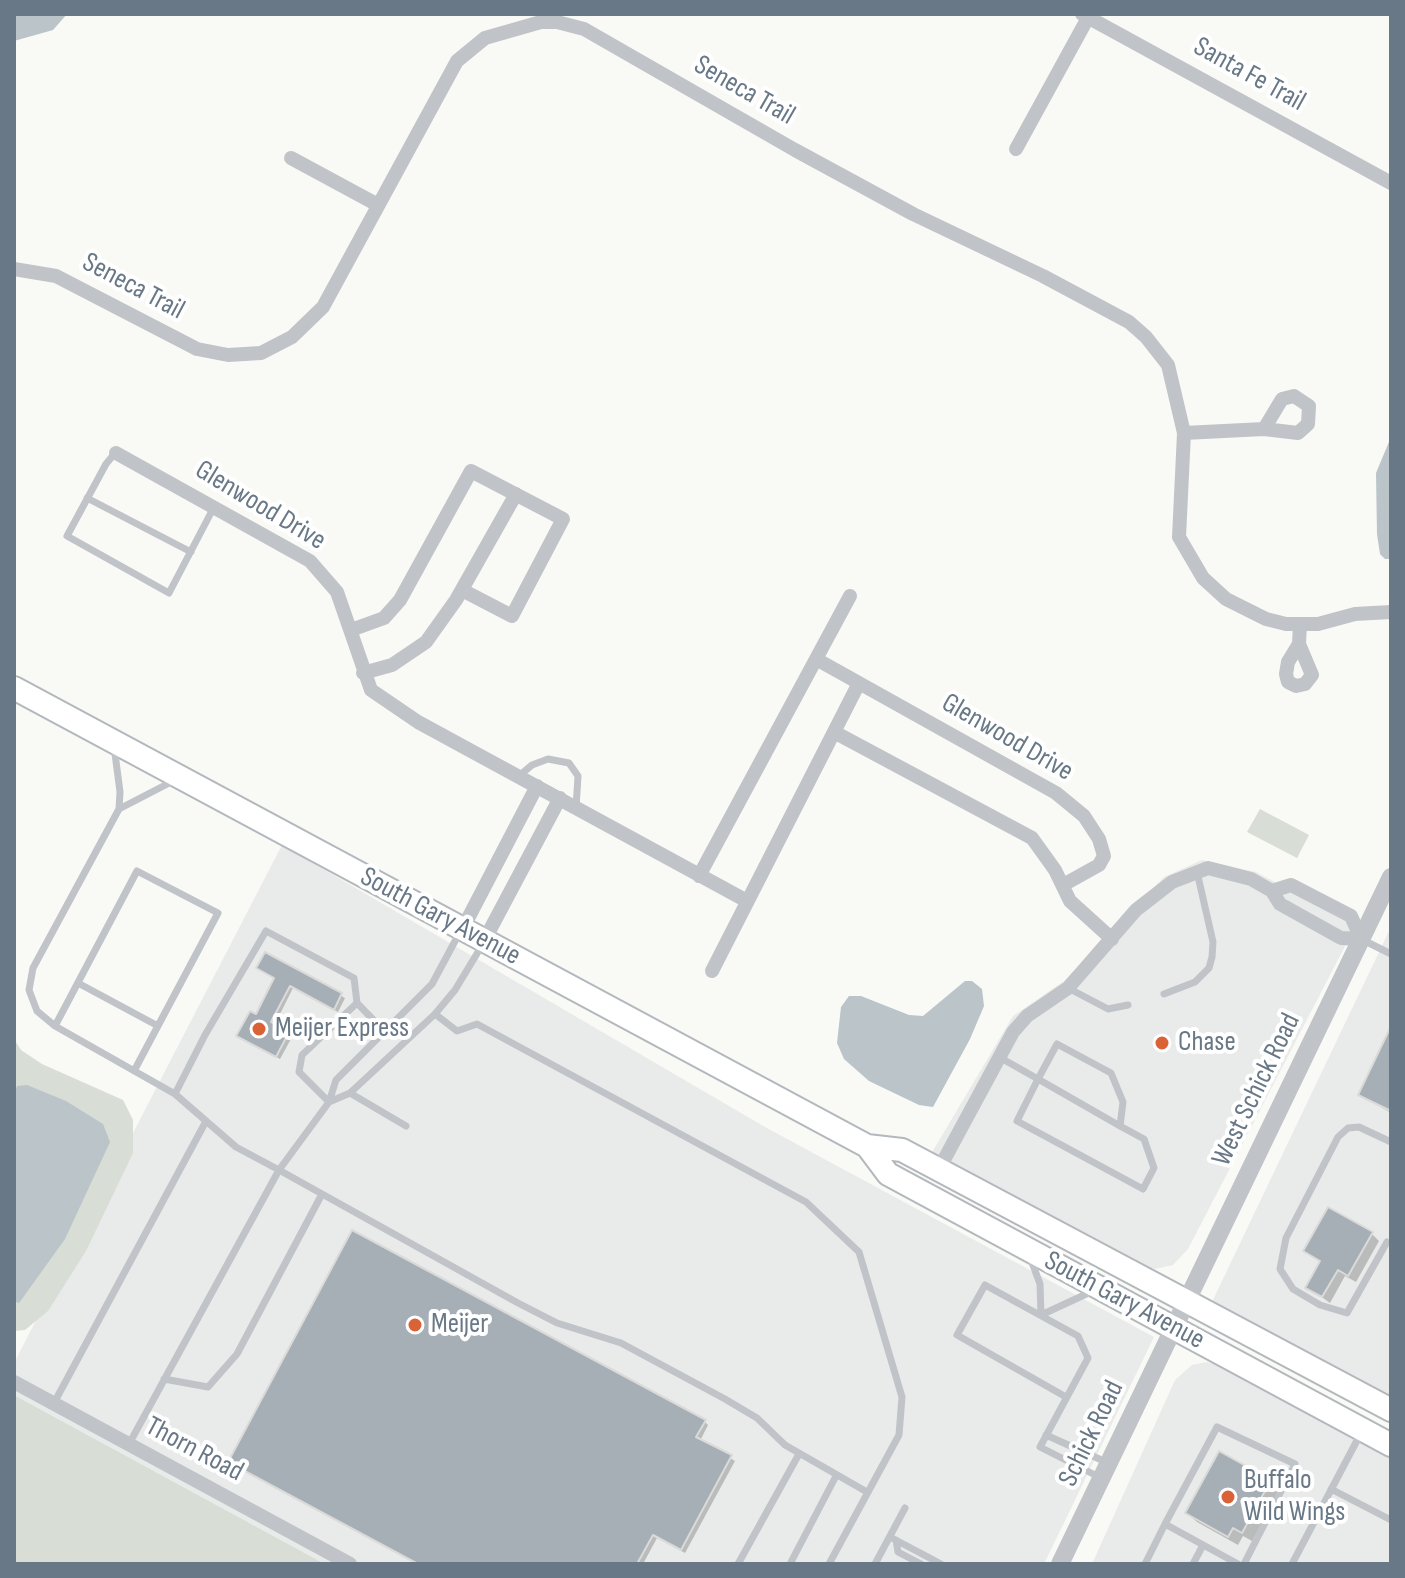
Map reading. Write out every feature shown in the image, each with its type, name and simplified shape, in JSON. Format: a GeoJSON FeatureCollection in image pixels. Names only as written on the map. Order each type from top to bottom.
{"type":"FeatureCollection","features":[{"type":"Feature","properties":{"kind":"main road","name":"South Gary Avenue"},"geometry":{"type":"LineString","coordinates":[[14,688],[867,1146],[902,1150],[1391,1410]]}},
{"type":"Feature","properties":{"kind":"main road","name":"South Gary Avenue"},"geometry":{"type":"LineString","coordinates":[[867,1146],[888,1174],[1391,1445]]}},
{"type":"Feature","properties":{"kind":"street"},"geometry":{"type":"LineString","coordinates":[[1016,149],[1086,15]]}},
{"type":"Feature","properties":{"kind":"street","name":"Santa Fe Trail"},"geometry":{"type":"LineString","coordinates":[[1086,15],[1391,183]]}},
{"type":"Feature","properties":{"kind":"street","name":"Seneca Trail"},"geometry":{"type":"LineString","coordinates":[[14,269],[56,276],[197,349],[228,355],[261,353],[292,337],[323,307],[457,61],[485,38],[536,18],[557,22],[584,29],[795,150],[1129,322],[1154,344],[1168,365],[1184,433],[1179,537],[1195,567],[1215,591],[1244,610],[1266,619],[1300,624],[1318,624],[1355,614],[1391,612]]}},
{"type":"Feature","properties":{"kind":"street"},"geometry":{"type":"LineString","coordinates":[[291,158],[378,205]]}},
{"type":"Feature","properties":{"kind":"street"},"geometry":{"type":"LineString","coordinates":[[1184,433],[1264,429]]}},
{"type":"Feature","properties":{"kind":"street","name":"Glenwood Drive"},"geometry":{"type":"LineString","coordinates":[[116,453],[310,561],[337,592],[371,690],[418,722],[747,901]]}},
{"type":"Feature","properties":{"kind":"street"},"geometry":{"type":"LineString","coordinates":[[351,630],[384,618],[400,600],[471,471],[563,519],[512,616],[462,590]]}},
{"type":"Feature","properties":{"kind":"street"},"geometry":{"type":"LineString","coordinates":[[363,673],[392,665],[426,642],[462,590],[516,494]]}},
{"type":"Feature","properties":{"kind":"street"},"geometry":{"type":"LineString","coordinates":[[699,876],[850,596]]}},
{"type":"Feature","properties":{"kind":"street"},"geometry":{"type":"LineString","coordinates":[[1299,644],[1300,624]]}},
{"type":"Feature","properties":{"kind":"street","name":"Glenwood Drive"},"geometry":{"type":"LineString","coordinates":[[816,659],[1056,793],[1084,816],[1099,839],[1104,856],[1099,865],[1063,885]]}},
{"type":"Feature","properties":{"kind":"street"},"geometry":{"type":"LineString","coordinates":[[712,971],[859,683]]}},
{"type":"Feature","properties":{"kind":"street"},"geometry":{"type":"LineString","coordinates":[[834,732],[1032,838],[1070,901],[1112,939]]}},
{"type":"Feature","properties":{"kind":"street"},"geometry":{"type":"LineString","coordinates":[[462,930],[537,786]]}},
{"type":"Feature","properties":{"kind":"street"},"geometry":{"type":"LineString","coordinates":[[484,941],[560,798]]}},
{"type":"Feature","properties":{"kind":"street"},"geometry":{"type":"LineString","coordinates":[[939,1169],[999,1057],[1027,1016],[1068,988],[1136,910],[1172,882],[1208,868],[1251,879],[1272,891],[1280,904],[1341,938],[1361,939],[1351,916],[1291,885],[1272,891]]}},
{"type":"Feature","properties":{"kind":"street","name":"West Schick Road"},"geometry":{"type":"LineString","coordinates":[[1175,1327],[1391,877]]}},
{"type":"Feature","properties":{"kind":"street","name":"Schick Road"},"geometry":{"type":"LineString","coordinates":[[1060,1564],[1175,1327]]}},
{"type":"Feature","properties":{"kind":"street","name":"Thorn Road"},"geometry":{"type":"LineString","coordinates":[[14,1382],[350,1564]]}},
{"type":"Feature","properties":{"kind":"lane"},"geometry":{"type":"LineString","coordinates":[[116,453],[67,536],[169,593],[214,507]]}},
{"type":"Feature","properties":{"kind":"lane"},"geometry":{"type":"LineString","coordinates":[[87,498],[191,552]]}},
{"type":"Feature","properties":{"kind":"lane"},"geometry":{"type":"LineString","coordinates":[[113,742],[120,792],[119,809],[33,968],[29,990],[37,1011],[55,1026],[175,1094],[236,1147],[557,1323],[601,1336],[643,1355],[757,1418],[799,1454],[867,1492]]}},
{"type":"Feature","properties":{"kind":"lane"},"geometry":{"type":"LineString","coordinates":[[519,776],[532,765],[548,759],[569,763],[578,776],[576,808]]}},
{"type":"Feature","properties":{"kind":"lane"},"geometry":{"type":"LineString","coordinates":[[119,809],[180,778]]}},
{"type":"Feature","properties":{"kind":"lane"},"geometry":{"type":"LineString","coordinates":[[55,1026],[137,871],[218,913],[134,1071]]}},
{"type":"Feature","properties":{"kind":"lane"},"geometry":{"type":"LineString","coordinates":[[1164,994],[1195,982],[1209,968],[1213,942],[1197,872]]}},
{"type":"Feature","properties":{"kind":"lane"},"geometry":{"type":"LineString","coordinates":[[129,1444],[279,1170],[329,1102],[336,1080],[432,984],[462,930]]}},
{"type":"Feature","properties":{"kind":"lane"},"geometry":{"type":"LineString","coordinates":[[175,1094],[205,1035],[266,931],[354,978],[357,1003],[385,1032]]}},
{"type":"Feature","properties":{"kind":"lane"},"geometry":{"type":"LineString","coordinates":[[1361,939],[1391,954]]}},
{"type":"Feature","properties":{"kind":"lane"},"geometry":{"type":"LineString","coordinates":[[329,1102],[350,1093],[435,1014],[455,990],[484,941]]}},
{"type":"Feature","properties":{"kind":"lane"},"geometry":{"type":"LineString","coordinates":[[78,983],[158,1026]]}},
{"type":"Feature","properties":{"kind":"lane"},"geometry":{"type":"LineString","coordinates":[[1068,988],[1108,1009],[1128,1005]]}},
{"type":"Feature","properties":{"kind":"lane"},"geometry":{"type":"LineString","coordinates":[[329,1102],[299,1072],[302,1055],[357,1003]]}},
{"type":"Feature","properties":{"kind":"lane"},"geometry":{"type":"LineString","coordinates":[[435,1014],[457,1031],[477,1024],[806,1202],[859,1252],[902,1397],[899,1435],[829,1564]]}},
{"type":"Feature","properties":{"kind":"lane"},"geometry":{"type":"LineString","coordinates":[[999,1057],[1038,1079],[1120,1126],[1144,1139],[1154,1168],[1143,1189],[1017,1121],[1038,1079],[1057,1044],[1111,1073],[1123,1102],[1120,1126]]}},
{"type":"Feature","properties":{"kind":"lane"},"geometry":{"type":"LineString","coordinates":[[350,1093],[406,1126]]}},
{"type":"Feature","properties":{"kind":"lane"},"geometry":{"type":"LineString","coordinates":[[54,1403],[205,1123]]}},
{"type":"Feature","properties":{"kind":"lane"},"geometry":{"type":"LineString","coordinates":[[1390,1241],[1347,1313],[1320,1305],[1293,1289],[1280,1269],[1286,1238],[1338,1137],[1353,1127],[1391,1142]]}},
{"type":"Feature","properties":{"kind":"lane"},"geometry":{"type":"LineString","coordinates":[[164,1379],[208,1387],[237,1354],[322,1194]]}},
{"type":"Feature","properties":{"kind":"lane"},"geometry":{"type":"LineString","coordinates":[[1030,1250],[1030,1261],[1040,1284],[1041,1315]]}},
{"type":"Feature","properties":{"kind":"lane"},"geometry":{"type":"LineString","coordinates":[[1066,1397],[957,1335],[985,1285],[1078,1336],[1088,1358],[1040,1447],[1105,1471]]}},
{"type":"Feature","properties":{"kind":"lane"},"geometry":{"type":"LineString","coordinates":[[1041,1315],[1100,1287]]}},
{"type":"Feature","properties":{"kind":"lane"},"geometry":{"type":"LineString","coordinates":[[1145,1564],[1165,1524],[1217,1427],[1295,1464],[1241,1564],[1165,1524]]}},
{"type":"Feature","properties":{"kind":"lane"},"geometry":{"type":"LineString","coordinates":[[1292,1564],[1362,1430]]}},
{"type":"Feature","properties":{"kind":"lane"},"geometry":{"type":"LineString","coordinates":[[1046,1435],[1105,1471]]}},
{"type":"Feature","properties":{"kind":"lane"},"geometry":{"type":"LineString","coordinates":[[738,1564],[799,1454]]}},
{"type":"Feature","properties":{"kind":"lane"},"geometry":{"type":"LineString","coordinates":[[790,1564],[836,1476]]}},
{"type":"Feature","properties":{"kind":"lane"},"geometry":{"type":"LineString","coordinates":[[1331,1489],[1391,1520]]}},
{"type":"Feature","properties":{"kind":"lane"},"geometry":{"type":"LineString","coordinates":[[875,1564],[893,1539],[905,1508]]}},
{"type":"Feature","properties":{"kind":"lane"},"geometry":{"type":"LineString","coordinates":[[893,1539],[898,1552],[921,1564]]}},
{"type":"Feature","properties":{"kind":"lane"},"geometry":{"type":"LineString","coordinates":[[893,1539],[941,1564]]}},
{"type":"Feature","properties":{"kind":"lane"},"geometry":{"type":"LineString","coordinates":[[1193,1564],[1203,1545]]}},
{"type":"Feature","properties":{"kind":"shaded area"},"geometry":{"type":"Polygon","coordinates":[[[14,14],[67,14],[53,30],[14,41],[14,14]]]}},
{"type":"Feature","properties":{"kind":"shaded area"},"geometry":{"type":"Polygon","coordinates":[[[1391,437],[1391,559],[1385,559],[1380,554],[1377,534],[1376,473],[1391,437]]]}},
{"type":"Feature","properties":{"kind":"shaded area"},"geometry":{"type":"Polygon","coordinates":[[[1260,809],[1309,835],[1297,858],[1247,832],[1260,809]]]}},
{"type":"Feature","properties":{"kind":"shaded area"},"geometry":{"type":"Polygon","coordinates":[[[282,845],[765,1127],[1154,1337],[1044,1564],[325,1564],[14,1395],[14,1363],[282,845]]]}},
{"type":"Feature","properties":{"kind":"shaded area"},"geometry":{"type":"Polygon","coordinates":[[[1202,860],[1256,872],[1356,925],[1188,1249],[1173,1265],[1155,1269],[1139,1265],[931,1154],[1013,1016],[1064,981],[1164,877],[1202,860]]]}},
{"type":"Feature","properties":{"kind":"shaded area"},"geometry":{"type":"Polygon","coordinates":[[[1391,927],[1391,1399],[1212,1302],[1391,927]]]}},
{"type":"Feature","properties":{"kind":"shaded area"},"geometry":{"type":"Polygon","coordinates":[[[965,981],[972,981],[982,989],[984,1006],[933,1107],[919,1105],[869,1081],[844,1059],[837,1043],[841,1007],[849,996],[861,996],[909,1015],[923,1016],[965,981]]]}},
{"type":"Feature","properties":{"kind":"shaded area"},"geometry":{"type":"Polygon","coordinates":[[[14,1039],[21,1050],[42,1064],[123,1100],[133,1120],[133,1153],[86,1251],[48,1311],[25,1330],[14,1331],[14,1039]]]}},
{"type":"Feature","properties":{"kind":"shaded area"},"geometry":{"type":"Polygon","coordinates":[[[27,1085],[66,1101],[103,1124],[110,1142],[65,1239],[19,1303],[14,1301],[14,1095],[17,1086],[27,1085]]]}},
{"type":"Feature","properties":{"kind":"shaded area"},"geometry":{"type":"Polygon","coordinates":[[[1207,1362],[1226,1367],[1391,1455],[1391,1564],[1092,1564],[1175,1380],[1192,1365],[1207,1362]]]}},
{"type":"Feature","properties":{"kind":"shaded area"},"geometry":{"type":"Polygon","coordinates":[[[14,1395],[325,1564],[14,1564],[14,1395]]]}},
{"type":"Feature","properties":{"kind":"building"},"geometry":{"type":"Polygon","coordinates":[[[265,952],[342,993],[334,1010],[290,986],[271,1022],[289,1032],[276,1057],[236,1036],[250,1011],[256,1014],[274,978],[256,968],[265,952]]]}},
{"type":"Feature","properties":{"kind":"building"},"geometry":{"type":"Polygon","coordinates":[[[1391,1026],[1391,1111],[1358,1095],[1391,1026]]]}},
{"type":"Feature","properties":{"kind":"building"},"geometry":{"type":"Polygon","coordinates":[[[1328,1207],[1373,1232],[1348,1276],[1338,1270],[1322,1297],[1305,1288],[1320,1261],[1303,1251],[1328,1207]]]}},
{"type":"Feature","properties":{"kind":"building","name":"Meijer"},"geometry":{"type":"Polygon","coordinates":[[[352,1230],[706,1420],[696,1437],[732,1455],[681,1550],[653,1535],[637,1564],[418,1564],[228,1462],[352,1230]]]}},
{"type":"Feature","properties":{"kind":"building","name":"Buffalo Wild Wings"},"geometry":{"type":"Polygon","coordinates":[[[1219,1451],[1271,1480],[1242,1533],[1233,1528],[1228,1537],[1185,1513],[1219,1451]]]}},
{"type":"Feature","properties":{"kind":"place","name":"Meijer Express"},"geometry":{"type":"Point","coordinates":[259,1029]}},
{"type":"Feature","properties":{"kind":"place","name":"Chase"},"geometry":{"type":"Point","coordinates":[1162,1043]}},
{"type":"Feature","properties":{"kind":"place","name":"Meijer"},"geometry":{"type":"Point","coordinates":[415,1325]}},
{"type":"Feature","properties":{"kind":"place","name":"Buffalo Wild Wings"},"geometry":{"type":"Point","coordinates":[1228,1497]}}]}
